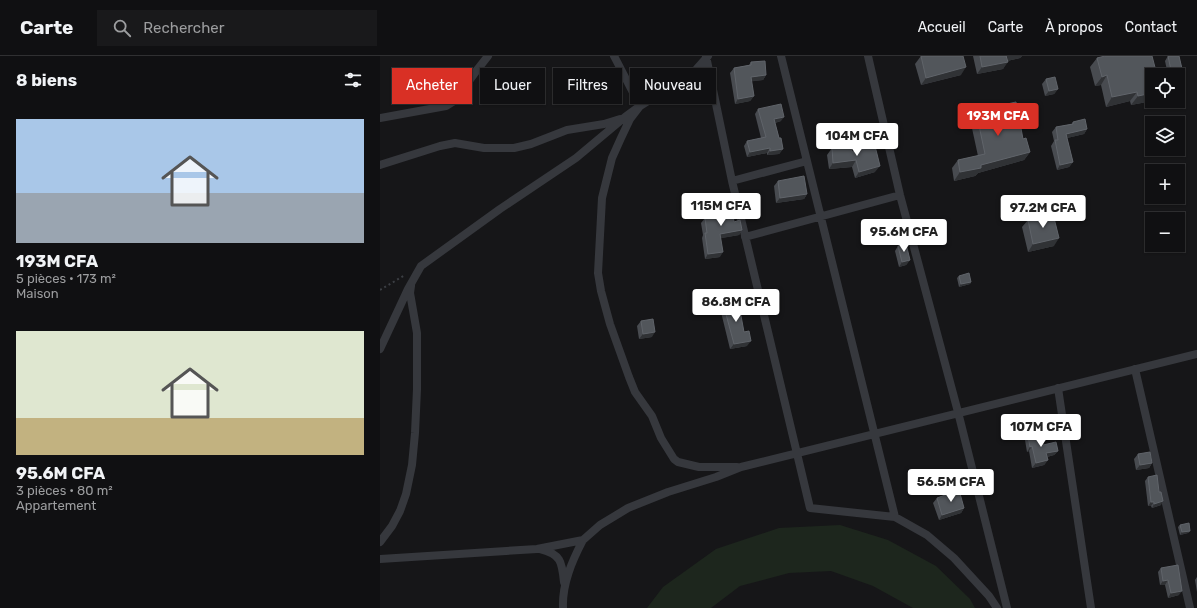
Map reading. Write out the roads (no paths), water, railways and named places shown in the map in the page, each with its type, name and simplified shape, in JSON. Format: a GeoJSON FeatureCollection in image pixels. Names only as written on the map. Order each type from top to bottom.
{"type":"FeatureCollection","features":[{"type":"Feature","properties":{"kind":"street"},"geometry":{"type":"LineString","coordinates":[[380,118],[446,106],[454,102],[488,56]]}},
{"type":"Feature","properties":{"kind":"street"},"geometry":{"type":"LineString","coordinates":[[614,56],[640,106]]}},
{"type":"Feature","properties":{"kind":"street"},"geometry":{"type":"LineString","coordinates":[[380,349],[412,279],[421,266],[500,209],[576,158],[624,117],[694,72],[707,56]]}},
{"type":"Feature","properties":{"kind":"street"},"geometry":{"type":"LineString","coordinates":[[707,56],[732,181],[810,508],[895,517],[927,535],[954,558],[989,596],[997,608]]}},
{"type":"Feature","properties":{"kind":"street"},"geometry":{"type":"LineString","coordinates":[[782,56],[895,517]]}},
{"type":"Feature","properties":{"kind":"street"},"geometry":{"type":"LineString","coordinates":[[868,56],[900,195],[958,412],[1007,608]]}},
{"type":"Feature","properties":{"kind":"street"},"geometry":{"type":"LineString","coordinates":[[640,106],[630,119],[612,158],[602,198],[598,274],[601,291],[635,392],[652,416],[661,438],[674,459],[678,462],[699,467],[741,466]]}},
{"type":"Feature","properties":{"kind":"street"},"geometry":{"type":"LineString","coordinates":[[380,165],[440,146],[455,143],[484,148],[514,148],[530,144],[567,130],[604,124],[624,117]]}},
{"type":"Feature","properties":{"kind":"street"},"geometry":{"type":"LineString","coordinates":[[732,181],[807,161]]}},
{"type":"Feature","properties":{"kind":"street"},"geometry":{"type":"LineString","coordinates":[[746,237],[900,195]]}},
{"type":"Feature","properties":{"kind":"street"},"geometry":{"type":"LineString","coordinates":[[380,542],[392,526],[400,511],[412,465],[417,389],[417,333],[410,293],[412,279]]}},
{"type":"Feature","properties":{"kind":"street"},"geometry":{"type":"LineString","coordinates":[[564,587],[574,557],[583,540],[600,524],[628,508],[668,492],[716,477],[741,466],[1197,354]]}},
{"type":"Feature","properties":{"kind":"street"},"geometry":{"type":"LineString","coordinates":[[1135,369],[1190,608]]}},
{"type":"Feature","properties":{"kind":"street"},"geometry":{"type":"LineString","coordinates":[[1058,388],[1091,608]]}},
{"type":"Feature","properties":{"kind":"street"},"geometry":{"type":"LineString","coordinates":[[380,559],[537,548],[583,540]]}},
{"type":"Feature","properties":{"kind":"street"},"geometry":{"type":"LineString","coordinates":[[537,548],[549,551],[556,556],[563,565],[563,608]]}}]}
